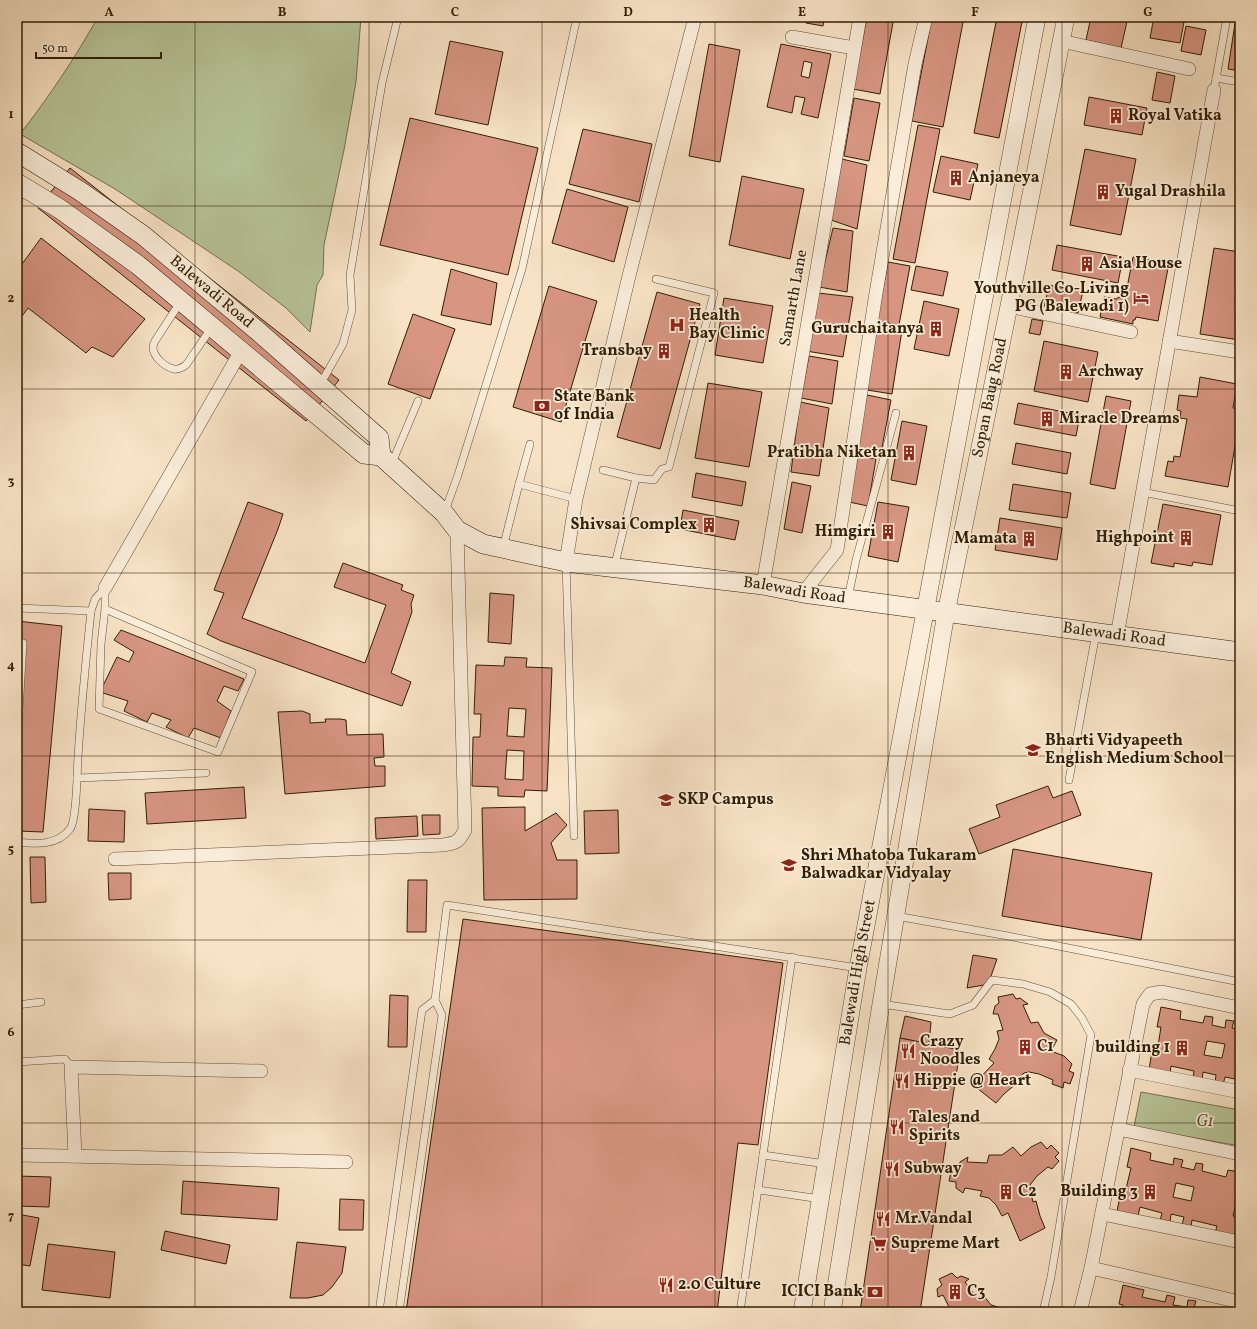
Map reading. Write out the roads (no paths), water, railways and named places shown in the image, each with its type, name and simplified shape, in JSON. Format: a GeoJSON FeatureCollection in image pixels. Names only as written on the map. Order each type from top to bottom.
{"type":"FeatureCollection","features":[{"type":"Feature","properties":{"kind":"main road","name":"Balewadi Road"},"geometry":{"type":"LineString","coordinates":[[17,152],[80,191],[144,236],[259,332],[379,438],[386,460]]}},
{"type":"Feature","properties":{"kind":"main road","name":"Balewadi Road"},"geometry":{"type":"LineString","coordinates":[[17,183],[74,218],[138,265],[364,454],[386,460],[444,513],[458,530],[483,544],[566,562],[763,585],[848,600],[1240,652]]}},
{"type":"Feature","properties":{"kind":"street"},"geometry":{"type":"LineString","coordinates":[[566,562],[576,499],[629,276],[695,17]]}},
{"type":"Feature","properties":{"kind":"street","name":"Samarth Lane"},"geometry":{"type":"LineString","coordinates":[[763,585],[860,17]]}},
{"type":"Feature","properties":{"kind":"street"},"geometry":{"type":"LineString","coordinates":[[802,593],[837,550],[875,299],[915,64],[926,17]]}},
{"type":"Feature","properties":{"kind":"street","name":"Sopan Baug Road"},"geometry":{"type":"LineString","coordinates":[[925,610],[1036,17]]}},
{"type":"Feature","properties":{"kind":"street","name":"Sopan Baug Road"},"geometry":{"type":"LineString","coordinates":[[946,613],[1066,17]]}},
{"type":"Feature","properties":{"kind":"street"},"geometry":{"type":"LineString","coordinates":[[792,37],[854,48]]}},
{"type":"Feature","properties":{"kind":"street"},"geometry":{"type":"LineString","coordinates":[[1061,41],[1189,69]]}},
{"type":"Feature","properties":{"kind":"street"},"geometry":{"type":"LineString","coordinates":[[1117,636],[1215,84]]}},
{"type":"Feature","properties":{"kind":"street"},"geometry":{"type":"LineString","coordinates":[[1009,306],[1131,332]]}},
{"type":"Feature","properties":{"kind":"street"},"geometry":{"type":"LineString","coordinates":[[1169,341],[1240,352]]}},
{"type":"Feature","properties":{"kind":"street"},"geometry":{"type":"LineString","coordinates":[[105,588],[241,351]]}},
{"type":"Feature","properties":{"kind":"street"},"geometry":{"type":"LineString","coordinates":[[115,859],[443,845],[454,844],[461,838],[465,830],[458,530]]}},
{"type":"Feature","properties":{"kind":"street","name":"Balewadi High Street"},"geometry":{"type":"LineString","coordinates":[[802,1312],[858,968],[925,610]]}},
{"type":"Feature","properties":{"kind":"street","name":"Balewadi High Street"},"geometry":{"type":"LineString","coordinates":[[832,1312],[881,1004],[946,613]]}},
{"type":"Feature","properties":{"kind":"street"},"geometry":{"type":"LineString","coordinates":[[1080,1312],[1091,1268],[1143,1004],[1150,994],[1162,992],[1240,1008]]}},
{"type":"Feature","properties":{"kind":"street"},"geometry":{"type":"LineString","coordinates":[[75,1156],[71,1067],[261,1070]]}},
{"type":"Feature","properties":{"kind":"street"},"geometry":{"type":"LineString","coordinates":[[1129,1070],[1240,1092]]}},
{"type":"Feature","properties":{"kind":"street"},"geometry":{"type":"LineString","coordinates":[[1118,1129],[1240,1154]]}},
{"type":"Feature","properties":{"kind":"street"},"geometry":{"type":"LineString","coordinates":[[17,1155],[346,1162]]}},
{"type":"Feature","properties":{"kind":"street"},"geometry":{"type":"LineString","coordinates":[[1102,1214],[1240,1242]]}},
{"type":"Feature","properties":{"kind":"street"},"geometry":{"type":"LineString","coordinates":[[1091,1268],[1240,1302]]}},
{"type":"Feature","properties":{"kind":"lane"},"geometry":{"type":"LineString","coordinates":[[320,386],[343,344],[352,310],[350,275],[382,83],[398,17]]}},
{"type":"Feature","properties":{"kind":"lane"},"geometry":{"type":"LineString","coordinates":[[444,513],[458,476],[522,269],[577,17]]}},
{"type":"Feature","properties":{"kind":"lane"},"geometry":{"type":"LineString","coordinates":[[1227,17],[1215,84],[1240,82]]}},
{"type":"Feature","properties":{"kind":"lane"},"geometry":{"type":"LineString","coordinates":[[603,470],[636,478],[654,480],[662,469],[669,467],[714,293],[656,279]]}},
{"type":"Feature","properties":{"kind":"lane"},"geometry":{"type":"LineString","coordinates":[[181,300],[155,341],[153,347],[154,354],[158,360],[175,369],[182,368],[186,365],[212,327]]}},
{"type":"Feature","properties":{"kind":"lane"},"geometry":{"type":"LineString","coordinates":[[386,460],[418,401]]}},
{"type":"Feature","properties":{"kind":"lane"},"geometry":{"type":"LineString","coordinates":[[848,600],[856,560],[896,412]]}},
{"type":"Feature","properties":{"kind":"lane"},"geometry":{"type":"LineString","coordinates":[[503,549],[530,444]]}},
{"type":"Feature","properties":{"kind":"lane"},"geometry":{"type":"LineString","coordinates":[[614,568],[636,478]]}},
{"type":"Feature","properties":{"kind":"lane"},"geometry":{"type":"LineString","coordinates":[[519,484],[576,499]]}},
{"type":"Feature","properties":{"kind":"lane"},"geometry":{"type":"LineString","coordinates":[[1142,492],[1235,510]]}},
{"type":"Feature","properties":{"kind":"lane"},"geometry":{"type":"LineString","coordinates":[[566,562],[574,836]]}},
{"type":"Feature","properties":{"kind":"lane"},"geometry":{"type":"LineString","coordinates":[[105,588],[105,609],[101,644],[99,709],[218,752],[252,672],[105,609]]}},
{"type":"Feature","properties":{"kind":"lane"},"geometry":{"type":"LineString","coordinates":[[17,842],[37,844],[58,840],[71,828],[75,805],[80,720],[91,611],[95,599],[105,588]]}},
{"type":"Feature","properties":{"kind":"lane"},"geometry":{"type":"LineString","coordinates":[[17,608],[91,611]]}},
{"type":"Feature","properties":{"kind":"lane"},"geometry":{"type":"LineString","coordinates":[[1069,780],[1096,633]]}},
{"type":"Feature","properties":{"kind":"lane"},"geometry":{"type":"LineString","coordinates":[[17,643],[24,643],[17,743]]}},
{"type":"Feature","properties":{"kind":"lane"},"geometry":{"type":"LineString","coordinates":[[77,778],[206,773]]}},
{"type":"Feature","properties":{"kind":"lane"},"geometry":{"type":"LineString","coordinates":[[399,1312],[442,1015],[435,1000],[447,905],[858,968]]}},
{"type":"Feature","properties":{"kind":"lane"},"geometry":{"type":"LineString","coordinates":[[896,916],[1008,936],[1240,982]]}},
{"type":"Feature","properties":{"kind":"lane"},"geometry":{"type":"LineString","coordinates":[[740,1312],[792,957]]}},
{"type":"Feature","properties":{"kind":"lane"},"geometry":{"type":"LineString","coordinates":[[881,1004],[950,1014],[973,1005],[992,980],[1023,984],[1050,992],[1071,1004],[1082,1018],[1091,1036],[1051,1277],[1043,1312]]}},
{"type":"Feature","properties":{"kind":"lane"},"geometry":{"type":"LineString","coordinates":[[379,1312],[422,1010],[435,1000]]}},
{"type":"Feature","properties":{"kind":"lane"},"geometry":{"type":"LineString","coordinates":[[17,1005],[41,1002]]}},
{"type":"Feature","properties":{"kind":"lane"},"geometry":{"type":"LineString","coordinates":[[17,1062],[65,1059],[71,1067]]}},
{"type":"Feature","properties":{"kind":"lane"},"geometry":{"type":"LineString","coordinates":[[763,1155],[826,1164]]}},
{"type":"Feature","properties":{"kind":"lane"},"geometry":{"type":"LineString","coordinates":[[758,1190],[821,1199]]}},
{"type":"Feature","properties":{"kind":"place","name":"Royal Vatika"},"geometry":{"type":"Point","coordinates":[1116,116]}},
{"type":"Feature","properties":{"kind":"place","name":"Anjaneya"},"geometry":{"type":"Point","coordinates":[956,178]}},
{"type":"Feature","properties":{"kind":"place","name":"Yugal Drashila"},"geometry":{"type":"Point","coordinates":[1103,192]}},
{"type":"Feature","properties":{"kind":"place","name":"Asia House"},"geometry":{"type":"Point","coordinates":[1087,264]}},
{"type":"Feature","properties":{"kind":"place","name":"Youthville Co-Living PG (Balewadi 1)"},"geometry":{"type":"Point","coordinates":[1141,298]}},
{"type":"Feature","properties":{"kind":"place","name":"Health Bay Clinic"},"geometry":{"type":"Point","coordinates":[677,325]}},
{"type":"Feature","properties":{"kind":"place","name":"Guruchaitanya"},"geometry":{"type":"Point","coordinates":[936,329]}},
{"type":"Feature","properties":{"kind":"place","name":"Transbay"},"geometry":{"type":"Point","coordinates":[664,351]}},
{"type":"Feature","properties":{"kind":"place","name":"Archway"},"geometry":{"type":"Point","coordinates":[1066,372]}},
{"type":"Feature","properties":{"kind":"place","name":"State Bank of India"},"geometry":{"type":"Point","coordinates":[542,406]}},
{"type":"Feature","properties":{"kind":"place","name":"Miracle Dreams"},"geometry":{"type":"Point","coordinates":[1047,419]}},
{"type":"Feature","properties":{"kind":"place","name":"Pratibha Niketan"},"geometry":{"type":"Point","coordinates":[909,453]}},
{"type":"Feature","properties":{"kind":"place","name":"Shivsai Complex"},"geometry":{"type":"Point","coordinates":[709,525]}},
{"type":"Feature","properties":{"kind":"place","name":"Himgiri"},"geometry":{"type":"Point","coordinates":[888,532]}},
{"type":"Feature","properties":{"kind":"place","name":"Highpoint"},"geometry":{"type":"Point","coordinates":[1186,538]}},
{"type":"Feature","properties":{"kind":"place","name":"Mamata"},"geometry":{"type":"Point","coordinates":[1029,539]}},
{"type":"Feature","properties":{"kind":"place","name":"Bharti Vidyapeeth English Medium School"},"geometry":{"type":"Point","coordinates":[1033,750]}},
{"type":"Feature","properties":{"kind":"place","name":"SKP Campus"},"geometry":{"type":"Point","coordinates":[666,800]}},
{"type":"Feature","properties":{"kind":"place","name":"Shri Mhatoba Tukaram Balwadkar Vidyalay"},"geometry":{"type":"Point","coordinates":[789,865]}},
{"type":"Feature","properties":{"kind":"place","name":"C1"},"geometry":{"type":"Point","coordinates":[1025,1047]}},
{"type":"Feature","properties":{"kind":"place","name":"building 1"},"geometry":{"type":"Point","coordinates":[1182,1048]}},
{"type":"Feature","properties":{"kind":"place","name":"Crazy Noodles"},"geometry":{"type":"Point","coordinates":[908,1051]}},
{"type":"Feature","properties":{"kind":"place","name":"Hippie @ Heart"},"geometry":{"type":"Point","coordinates":[902,1081]}},
{"type":"Feature","properties":{"kind":"place","name":"Tales and Spirits"},"geometry":{"type":"Point","coordinates":[897,1127]}},
{"type":"Feature","properties":{"kind":"place","name":"Subway"},"geometry":{"type":"Point","coordinates":[892,1169]}},
{"type":"Feature","properties":{"kind":"place","name":"C2"},"geometry":{"type":"Point","coordinates":[1006,1192]}},
{"type":"Feature","properties":{"kind":"place","name":"Building 3"},"geometry":{"type":"Point","coordinates":[1150,1192]}},
{"type":"Feature","properties":{"kind":"place","name":"Mr.Vandal"},"geometry":{"type":"Point","coordinates":[883,1219]}},
{"type":"Feature","properties":{"kind":"place","name":"Supreme Mart"},"geometry":{"type":"Point","coordinates":[879,1244]}},
{"type":"Feature","properties":{"kind":"place","name":"2.0 Culture"},"geometry":{"type":"Point","coordinates":[666,1285]}},
{"type":"Feature","properties":{"kind":"place","name":"ICICI Bank"},"geometry":{"type":"Point","coordinates":[875,1292]}},
{"type":"Feature","properties":{"kind":"place","name":"C3"},"geometry":{"type":"Point","coordinates":[955,1292]}},
{"type":"Feature","properties":{"kind":"park label","name":"G1"},"geometry":{"type":"Point","coordinates":[1205,1122]}}]}
